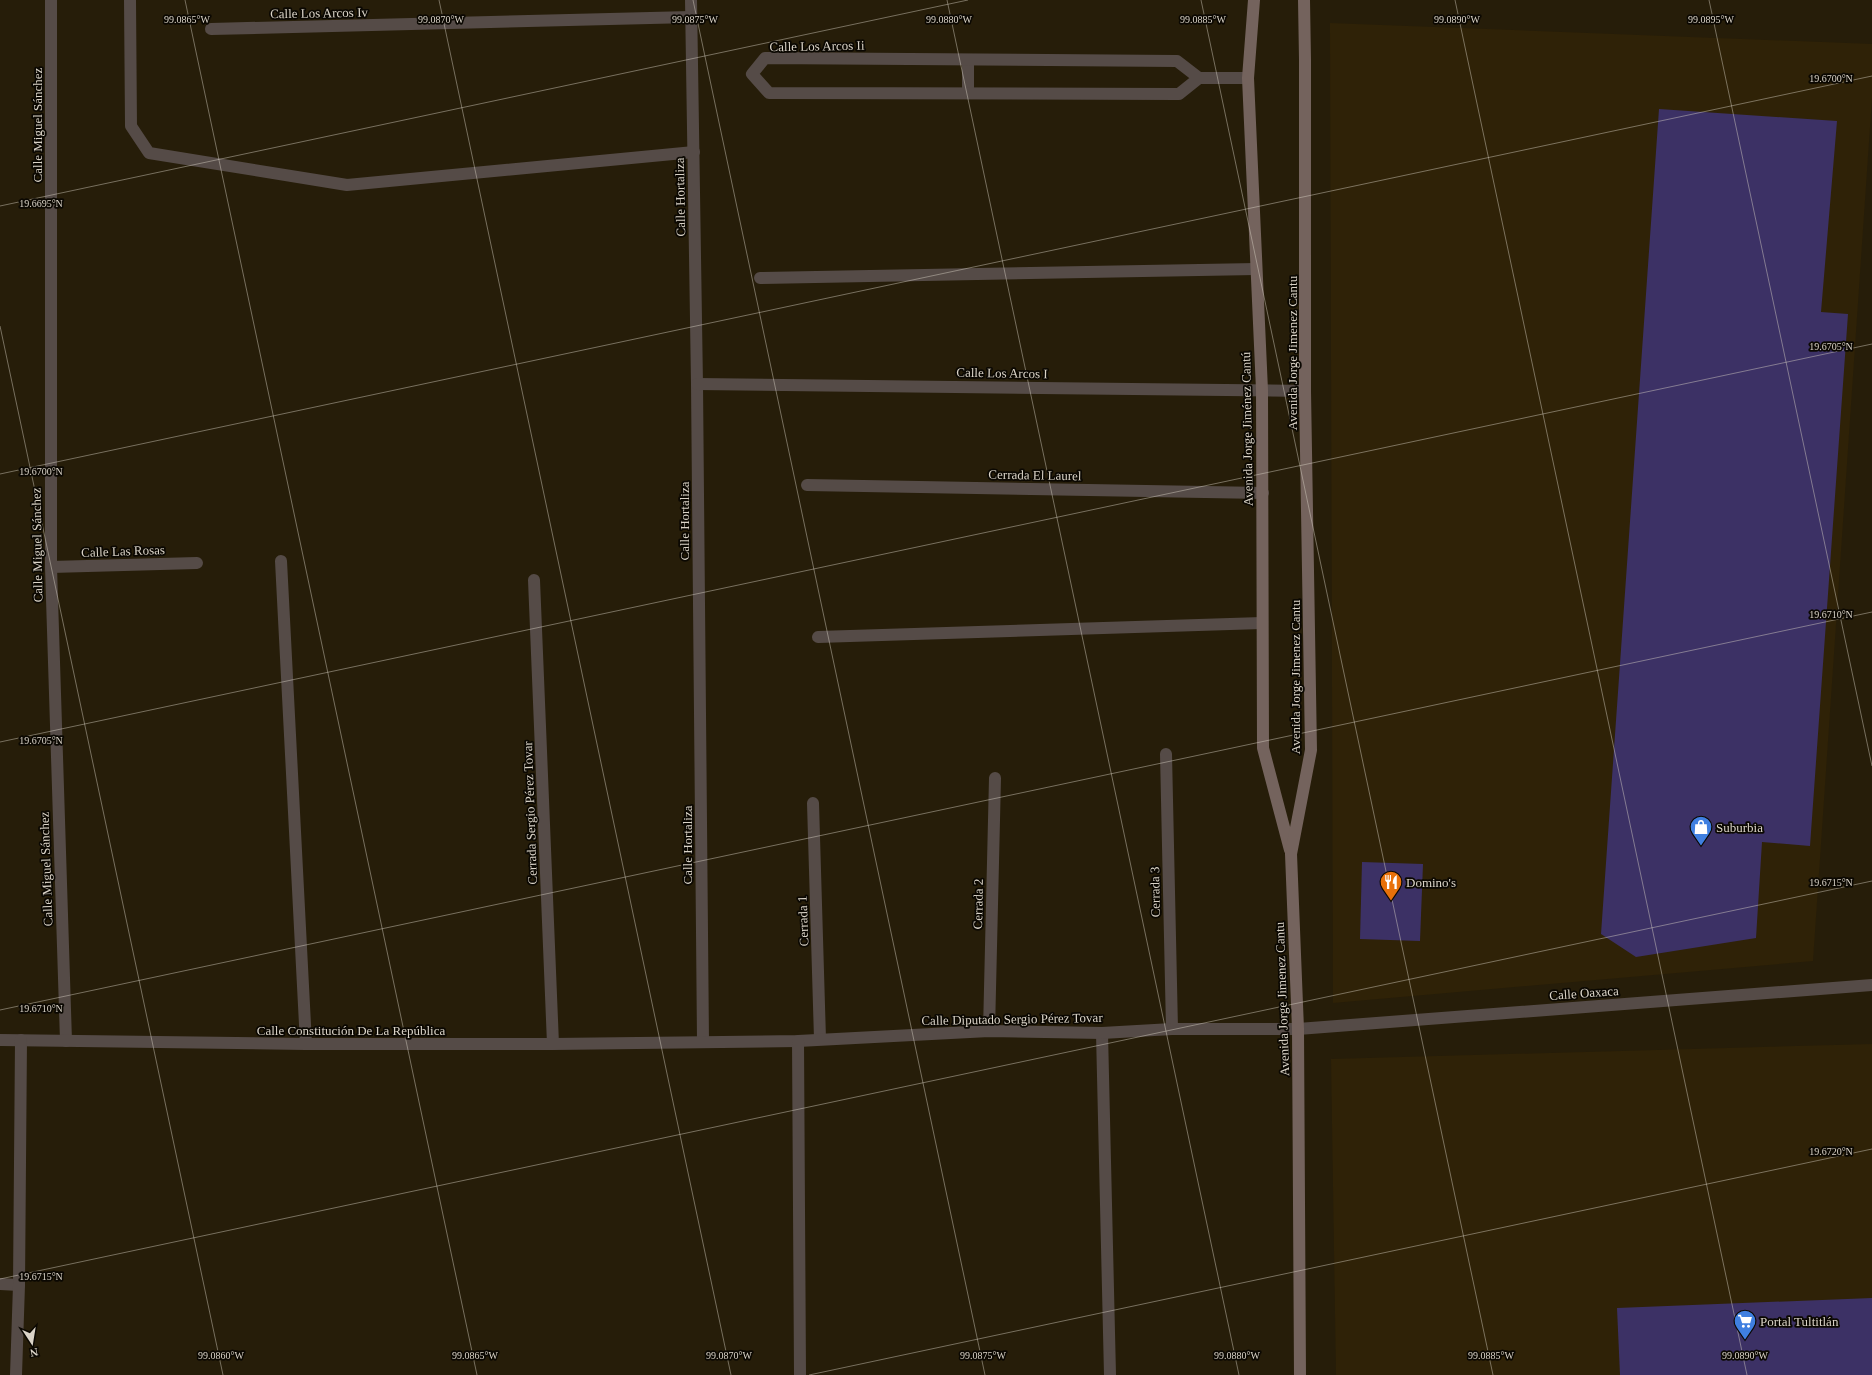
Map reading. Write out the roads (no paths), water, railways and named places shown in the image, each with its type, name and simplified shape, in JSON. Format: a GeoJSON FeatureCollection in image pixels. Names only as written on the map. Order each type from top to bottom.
{"type":"FeatureCollection","features":[{"type":"Feature","properties":{"kind":"main road","name":"Avenida Jorge Jiménez Cantú"},"geometry":{"type":"LineString","coordinates":[[1254,0],[1248,78],[1262,390],[1263,748],[1291,854]]}},
{"type":"Feature","properties":{"kind":"main road","name":"Avenida Jorge Jimenez Cantu"},"geometry":{"type":"LineString","coordinates":[[1300,1375],[1298,1028],[1291,854],[1311,750],[1306,391],[1304,0]]}},
{"type":"Feature","properties":{"kind":"street","name":"Calle Miguel Sánchez"},"geometry":{"type":"LineString","coordinates":[[51,0],[51,567],[66,1041]]}},
{"type":"Feature","properties":{"kind":"street"},"geometry":{"type":"LineString","coordinates":[[130,0],[131,126],[149,153],[347,184],[694,152]]}},
{"type":"Feature","properties":{"kind":"street","name":"Calle Hortaliza"},"geometry":{"type":"LineString","coordinates":[[691,0],[697,384],[703,1041]]}},
{"type":"Feature","properties":{"kind":"street","name":"Calle Los Arcos Iv"},"geometry":{"type":"LineString","coordinates":[[211,30],[691,17]]}},
{"type":"Feature","properties":{"kind":"street","name":"Calle Los Arcos Ii"},"geometry":{"type":"LineString","coordinates":[[765,58],[1177,61],[1199,78],[1179,94],[769,93],[752,74],[765,58]]}},
{"type":"Feature","properties":{"kind":"street"},"geometry":{"type":"LineString","coordinates":[[968,60],[968,93]]}},
{"type":"Feature","properties":{"kind":"street"},"geometry":{"type":"LineString","coordinates":[[1199,78],[1248,78]]}},
{"type":"Feature","properties":{"kind":"street"},"geometry":{"type":"LineString","coordinates":[[760,278],[1256,269]]}},
{"type":"Feature","properties":{"kind":"street","name":"Calle Los Arcos I"},"geometry":{"type":"LineString","coordinates":[[697,384],[1306,391]]}},
{"type":"Feature","properties":{"kind":"street","name":"Cerrada El Laurel"},"geometry":{"type":"LineString","coordinates":[[807,485],[1263,493]]}},
{"type":"Feature","properties":{"kind":"street"},"geometry":{"type":"LineString","coordinates":[[281,561],[306,1044]]}},
{"type":"Feature","properties":{"kind":"street","name":"Calle Las Rosas"},"geometry":{"type":"LineString","coordinates":[[51,567],[197,563]]}},
{"type":"Feature","properties":{"kind":"street","name":"Cerrada Sergio Pérez Tovar"},"geometry":{"type":"LineString","coordinates":[[534,580],[553,1044]]}},
{"type":"Feature","properties":{"kind":"street"},"geometry":{"type":"LineString","coordinates":[[818,637],[1262,624]]}},
{"type":"Feature","properties":{"kind":"street","name":"Cerrada 3"},"geometry":{"type":"LineString","coordinates":[[1166,754],[1172,1029]]}},
{"type":"Feature","properties":{"kind":"street","name":"Cerrada 2"},"geometry":{"type":"LineString","coordinates":[[989,1031],[994,778]]}},
{"type":"Feature","properties":{"kind":"street","name":"Cerrada 1"},"geometry":{"type":"LineString","coordinates":[[813,803],[820,1039]]}},
{"type":"Feature","properties":{"kind":"street","name":"Calle Oaxaca"},"geometry":{"type":"LineString","coordinates":[[1298,1028],[1872,985]]}},
{"type":"Feature","properties":{"kind":"street","name":"Calle Diputado Sergio Pérez Tovar"},"geometry":{"type":"LineString","coordinates":[[703,1041],[798,1041],[989,1031],[1102,1032],[1172,1029],[1298,1028]]}},
{"type":"Feature","properties":{"kind":"street"},"geometry":{"type":"LineString","coordinates":[[1102,1032],[1110,1375]]}},
{"type":"Feature","properties":{"kind":"street","name":"Calle Constitución De La República"},"geometry":{"type":"LineString","coordinates":[[0,1040],[306,1044],[553,1044],[703,1041]]}},
{"type":"Feature","properties":{"kind":"street"},"geometry":{"type":"LineString","coordinates":[[16,1375],[19,1285],[21,1040]]}},
{"type":"Feature","properties":{"kind":"street"},"geometry":{"type":"LineString","coordinates":[[798,1041],[800,1375]]}},
{"type":"Feature","properties":{"kind":"street"},"geometry":{"type":"LineString","coordinates":[[0,1284],[19,1285]]}},
{"type":"Feature","properties":{"kind":"place","name":"Suburbia"},"geometry":{"type":"Point","coordinates":[1701,846]}},
{"type":"Feature","properties":{"kind":"place","name":"Domino's"},"geometry":{"type":"Point","coordinates":[1391,902]}},
{"type":"Feature","properties":{"kind":"place","name":"Portal Tultitlán"},"geometry":{"type":"Point","coordinates":[1745,1340]}}]}
